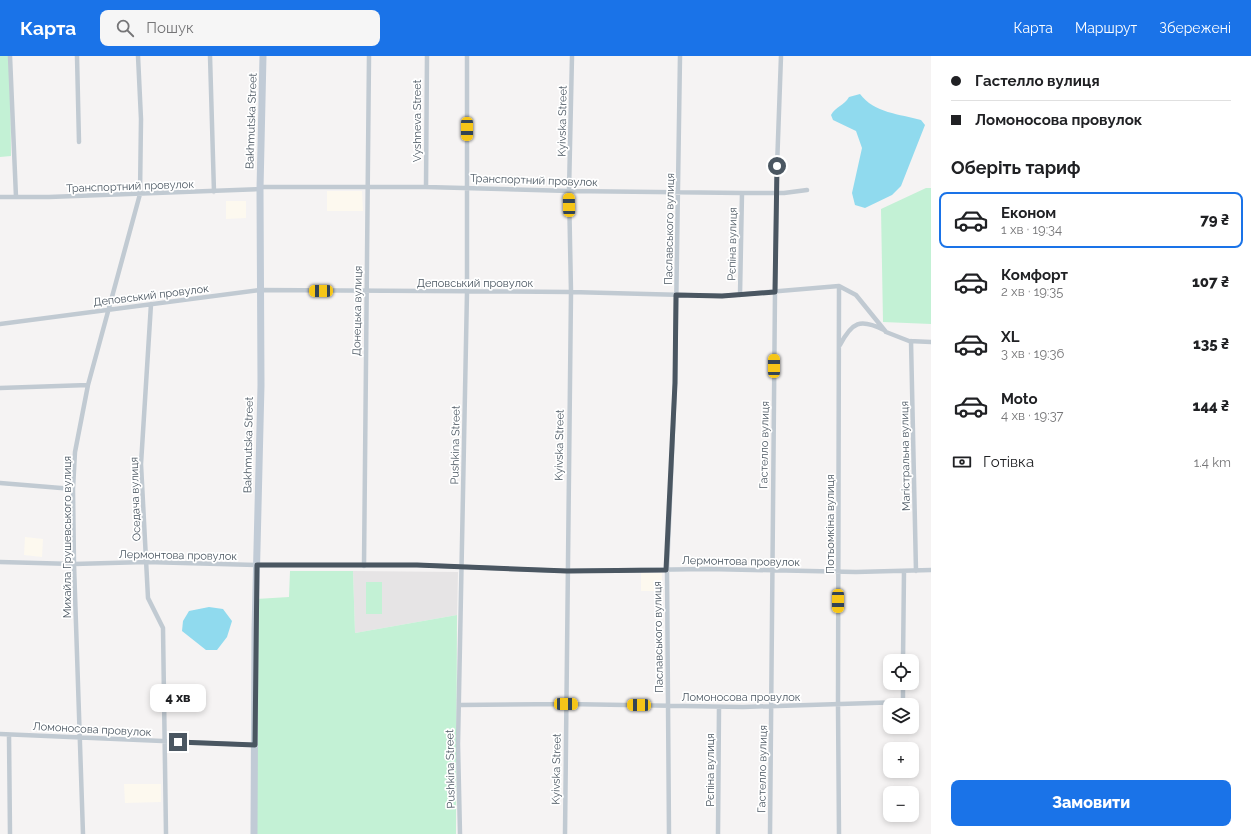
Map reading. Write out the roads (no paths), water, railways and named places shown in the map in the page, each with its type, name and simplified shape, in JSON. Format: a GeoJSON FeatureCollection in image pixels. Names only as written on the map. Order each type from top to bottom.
{"type":"FeatureCollection","features":[{"type":"Feature","properties":{"kind":"street"},"geometry":{"type":"LineString","coordinates":[[10,56],[16,197]]}},
{"type":"Feature","properties":{"kind":"street"},"geometry":{"type":"LineString","coordinates":[[77,56],[79,142]]}},
{"type":"Feature","properties":{"kind":"street","name":"Михайла Грушевського вулиця"},"geometry":{"type":"LineString","coordinates":[[82,834],[74,564],[73,489],[75,452],[88,385],[140,194],[141,119],[138,56]]}},
{"type":"Feature","properties":{"kind":"street"},"geometry":{"type":"LineString","coordinates":[[210,56],[214,192]]}},
{"type":"Feature","properties":{"kind":"street","name":"Bakhmutska Street"},"geometry":{"type":"LineString","coordinates":[[254,834],[261,384],[260,188],[263,56]]}},
{"type":"Feature","properties":{"kind":"street","name":"Донецька вулиця"},"geometry":{"type":"LineString","coordinates":[[364,566],[369,56]]}},
{"type":"Feature","properties":{"kind":"street","name":"Vyshneva Street"},"geometry":{"type":"LineString","coordinates":[[426,187],[427,56]]}},
{"type":"Feature","properties":{"kind":"street","name":"Pushkina Street"},"geometry":{"type":"LineString","coordinates":[[460,834],[459,705],[468,188],[467,56]]}},
{"type":"Feature","properties":{"kind":"street","name":"Kyivska Street"},"geometry":{"type":"LineString","coordinates":[[565,834],[571,292],[569,191],[572,56]]}},
{"type":"Feature","properties":{"kind":"street","name":"Паславського вулиця"},"geometry":{"type":"LineString","coordinates":[[669,834],[666,570],[675,383],[680,56]]}},
{"type":"Feature","properties":{"kind":"street","name":"Гастелло вулиця"},"geometry":{"type":"LineString","coordinates":[[770,834],[776,193],[781,56]]}},
{"type":"Feature","properties":{"kind":"street","name":"Транспортний провулок"},"geometry":{"type":"LineString","coordinates":[[0,197],[214,192],[260,188],[368,187],[742,193],[776,193],[807,190]]}},
{"type":"Feature","properties":{"kind":"street","name":"Рєпіна вулиця"},"geometry":{"type":"LineString","coordinates":[[740,295],[742,193]]}},
{"type":"Feature","properties":{"kind":"street"},"geometry":{"type":"LineString","coordinates":[[840,286],[856,295],[886,332]]}},
{"type":"Feature","properties":{"kind":"street","name":"Деповський провулок"},"geometry":{"type":"LineString","coordinates":[[0,324],[260,290],[571,292],[722,296],[840,286]]}},
{"type":"Feature","properties":{"kind":"street","name":"Потьомкіна вулиця"},"geometry":{"type":"LineString","coordinates":[[839,834],[838,572],[840,286]]}},
{"type":"Feature","properties":{"kind":"street","name":"Оседача вулиця"},"geometry":{"type":"LineString","coordinates":[[151,304],[141,464],[148,598],[163,628],[166,834]]}},
{"type":"Feature","properties":{"kind":"street"},"geometry":{"type":"LineString","coordinates":[[839,346],[848,330],[859,323],[870,323],[886,332],[911,341],[931,342]]}},
{"type":"Feature","properties":{"kind":"street","name":"Магістральна вулиця"},"geometry":{"type":"LineString","coordinates":[[911,341],[916,571]]}},
{"type":"Feature","properties":{"kind":"street"},"geometry":{"type":"LineString","coordinates":[[0,388],[88,385]]}},
{"type":"Feature","properties":{"kind":"street"},"geometry":{"type":"LineString","coordinates":[[0,483],[73,489]]}},
{"type":"Feature","properties":{"kind":"street","name":"Лермонтова провулок"},"geometry":{"type":"LineString","coordinates":[[0,562],[74,564],[146,562],[257,565],[461,567],[567,571],[772,570],[838,572],[931,570]]}},
{"type":"Feature","properties":{"kind":"street"},"geometry":{"type":"LineString","coordinates":[[903,654],[904,571]]}},
{"type":"Feature","properties":{"kind":"street","name":"Ломоносова провулок"},"geometry":{"type":"LineString","coordinates":[[459,705],[566,704],[719,707],[883,704]]}},
{"type":"Feature","properties":{"kind":"street","name":"Рєпіна вулиця"},"geometry":{"type":"LineString","coordinates":[[718,834],[719,707]]}},
{"type":"Feature","properties":{"kind":"street","name":"Ломоносова провулок"},"geometry":{"type":"LineString","coordinates":[[0,734],[79,736],[255,745]]}},
{"type":"Feature","properties":{"kind":"street"},"geometry":{"type":"LineString","coordinates":[[9,734],[10,834]]}},
{"type":"Feature","properties":{"kind":"water"},"geometry":{"type":"Polygon","coordinates":[[[860,94],[872,105],[880,109],[921,120],[925,125],[901,186],[892,195],[865,208],[855,205],[852,193],[862,148],[856,131],[833,120],[831,115],[849,97],[860,94]]]}},
{"type":"Feature","properties":{"kind":"water"},"geometry":{"type":"Polygon","coordinates":[[[209,607],[223,609],[232,621],[227,637],[217,650],[206,650],[182,631],[183,621],[189,611],[209,607]]]}}]}
